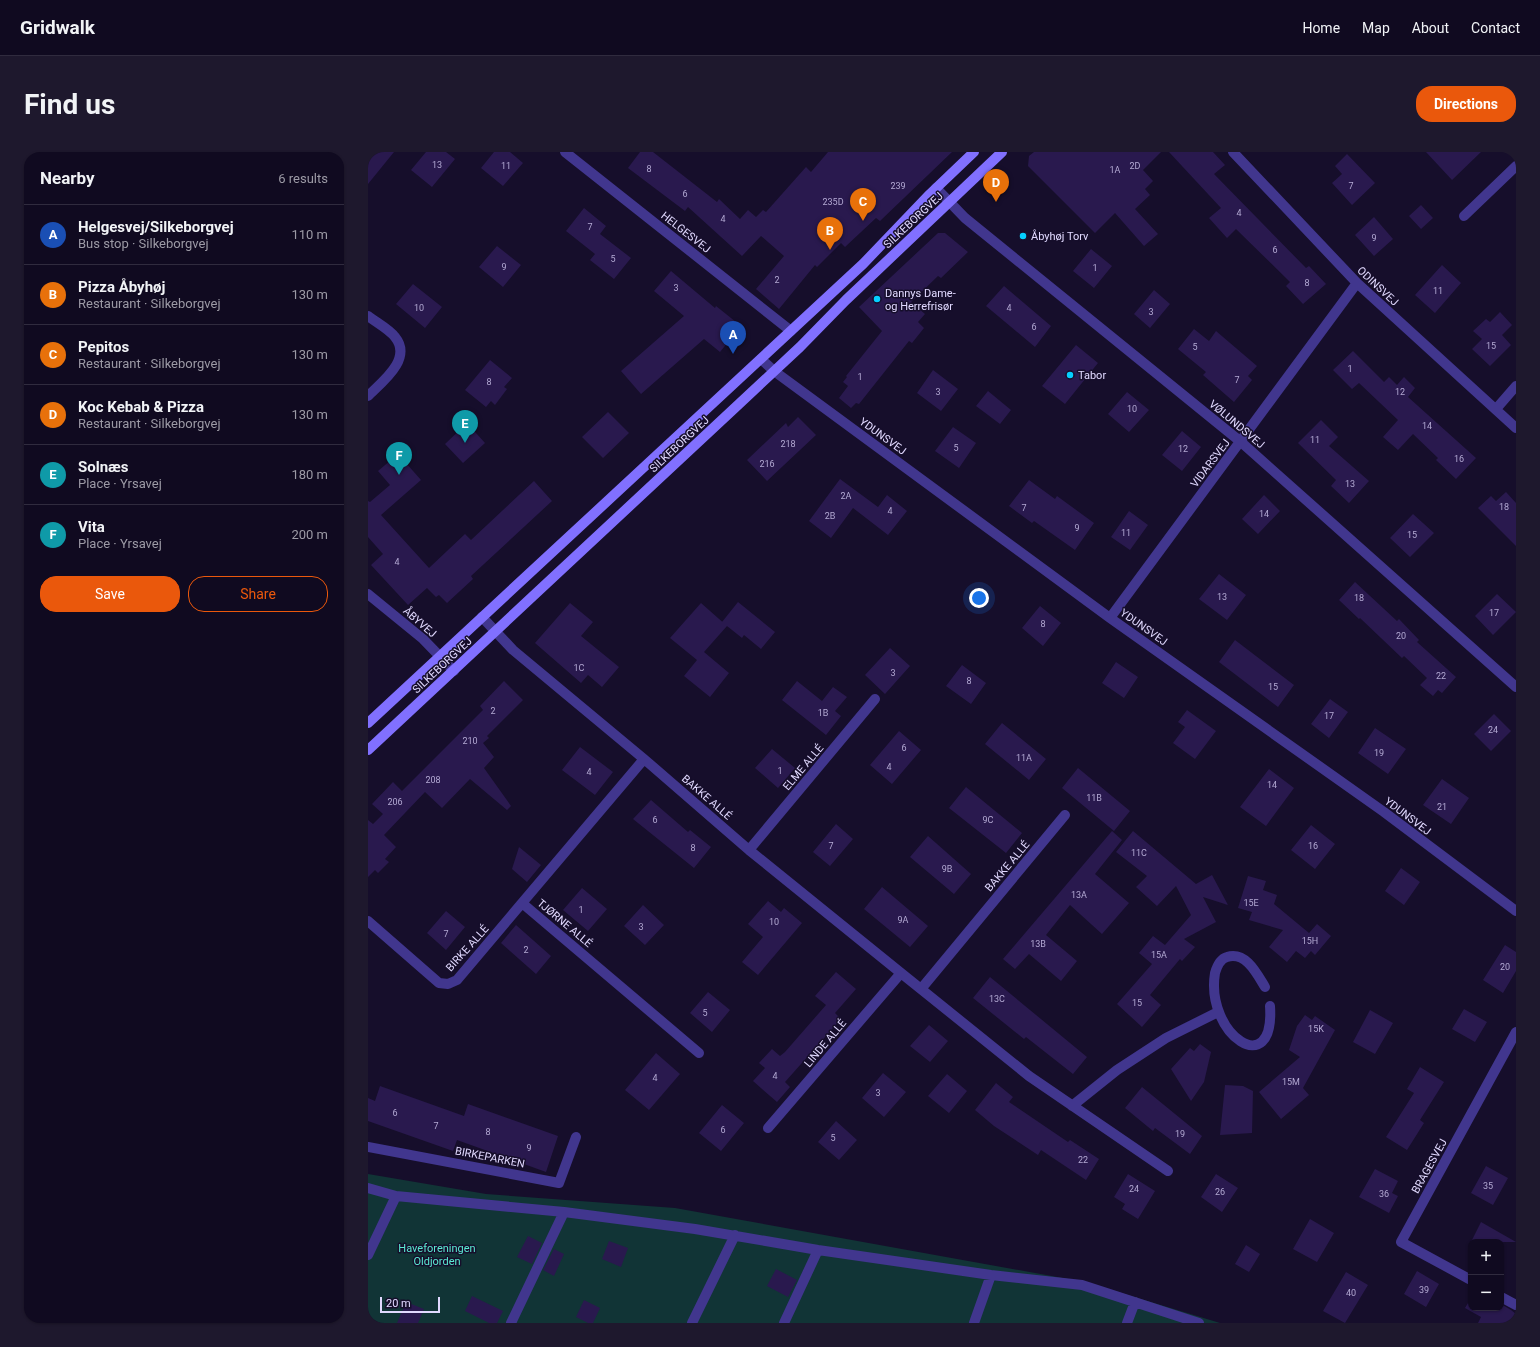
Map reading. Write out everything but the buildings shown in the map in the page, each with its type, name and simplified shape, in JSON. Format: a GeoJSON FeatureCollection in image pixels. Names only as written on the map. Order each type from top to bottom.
{"type":"FeatureCollection","features":[{"type":"Feature","properties":{"kind":"street","name":"HELGESVEJ"},"geometry":{"type":"LineString","coordinates":[[565,152],[791,331]]}},
{"type":"Feature","properties":{"kind":"street","name":"SILKEBORGVEJ"},"geometry":{"type":"LineString","coordinates":[[368,723],[863,264],[936,188],[974,152]]}},
{"type":"Feature","properties":{"kind":"street","name":"SILKEBORGVEJ"},"geometry":{"type":"LineString","coordinates":[[368,750],[774,371],[1002,152]]}},
{"type":"Feature","properties":{"kind":"street","name":"ODINSVEJ"},"geometry":{"type":"LineString","coordinates":[[1233,152],[1358,284],[1516,428]]}},
{"type":"Feature","properties":{"kind":"street"},"geometry":{"type":"LineString","coordinates":[[1464,216],[1516,166]]}},
{"type":"Feature","properties":{"kind":"street","name":"VØLUNDSVEJ"},"geometry":{"type":"LineString","coordinates":[[936,188],[965,218],[1241,442],[1516,687]]}},
{"type":"Feature","properties":{"kind":"street","name":"VIDARSVEJ"},"geometry":{"type":"LineString","coordinates":[[1110,618],[1358,284]]}},
{"type":"Feature","properties":{"kind":"street"},"geometry":{"type":"LineString","coordinates":[[368,316],[395,336],[400,344],[400,354],[394,370],[368,396]]}},
{"type":"Feature","properties":{"kind":"street","name":"YDUNSVEJ"},"geometry":{"type":"LineString","coordinates":[[761,359],[774,371],[1110,618],[1384,812],[1516,911]]}},
{"type":"Feature","properties":{"kind":"street"},"geometry":{"type":"LineString","coordinates":[[1496,409],[1516,386]]}},
{"type":"Feature","properties":{"kind":"street","name":"ÅBYVEJ"},"geometry":{"type":"LineString","coordinates":[[368,594],[423,639],[454,671]]}},
{"type":"Feature","properties":{"kind":"street","name":"BAKKE ALLÉ"},"geometry":{"type":"LineString","coordinates":[[482,617],[513,650],[644,759],[749,850],[901,973],[1029,1076],[1168,1171]]}},
{"type":"Feature","properties":{"kind":"street","name":"ELME ALLÉ"},"geometry":{"type":"LineString","coordinates":[[749,850],[875,699]]}},
{"type":"Feature","properties":{"kind":"street","name":"TJØRNE ALLÉ"},"geometry":{"type":"LineString","coordinates":[[644,759],[522,903],[699,1052]]}},
{"type":"Feature","properties":{"kind":"street","name":"BAKKE ALLÉ"},"geometry":{"type":"LineString","coordinates":[[921,989],[1065,815]]}},
{"type":"Feature","properties":{"kind":"street","name":"BIRKE ALLÉ"},"geometry":{"type":"LineString","coordinates":[[368,921],[439,983],[448,984],[457,980],[522,903]]}},
{"type":"Feature","properties":{"kind":"street"},"geometry":{"type":"LineString","coordinates":[[1265,987],[1257,974],[1242,957],[1232,955],[1223,958],[1217,965],[1214,993],[1218,1012],[1225,1025],[1241,1042],[1250,1045],[1258,1044],[1268,1034],[1272,1021],[1270,1006]]}},
{"type":"Feature","properties":{"kind":"street","name":"LINDE ALLÉ"},"geometry":{"type":"LineString","coordinates":[[768,1128],[901,973]]}},
{"type":"Feature","properties":{"kind":"street"},"geometry":{"type":"LineString","coordinates":[[1072,1106],[1124,1066],[1166,1038],[1218,1012]]}},
{"type":"Feature","properties":{"kind":"street","name":"BRAGESVEJ"},"geometry":{"type":"LineString","coordinates":[[1468,1278],[1401,1242],[1516,1032]]}},
{"type":"Feature","properties":{"kind":"street","name":"BIRKEPARKEN"},"geometry":{"type":"LineString","coordinates":[[368,1146],[559,1183],[576,1137]]}},
{"type":"Feature","properties":{"kind":"street"},"geometry":{"type":"LineString","coordinates":[[368,1188],[396,1196],[564,1212],[735,1235],[818,1250],[991,1275],[1082,1285],[1199,1323]]}},
{"type":"Feature","properties":{"kind":"street"},"geometry":{"type":"LineString","coordinates":[[368,1255],[396,1196]]}},
{"type":"Feature","properties":{"kind":"street"},"geometry":{"type":"LineString","coordinates":[[512,1323],[564,1212]]}},
{"type":"Feature","properties":{"kind":"street"},"geometry":{"type":"LineString","coordinates":[[692,1323],[735,1235]]}},
{"type":"Feature","properties":{"kind":"street"},"geometry":{"type":"LineString","coordinates":[[784,1323],[818,1250]]}},
{"type":"Feature","properties":{"kind":"street"},"geometry":{"type":"LineString","coordinates":[[974,1323],[991,1275]]}},
{"type":"Feature","properties":{"kind":"street"},"geometry":{"type":"LineString","coordinates":[[1504,1299],[1516,1305]]}},
{"type":"Feature","properties":{"kind":"street"},"geometry":{"type":"LineString","coordinates":[[1127,1323],[1135,1302]]}},
{"type":"Feature","properties":{"kind":"green space","name":"Haveforeningen Oldjorden"},"geometry":{"type":"Polygon","coordinates":[[[368,1174],[486,1194],[675,1208],[1085,1282],[1220,1323],[368,1323],[368,1174]]]}},
{"type":"Feature","properties":{"kind":"place","name":"Koc Kebab & Pizza"},"geometry":{"type":"Point","coordinates":[996,202]}},
{"type":"Feature","properties":{"kind":"place","name":"Pepitos"},"geometry":{"type":"Point","coordinates":[863,221]}},
{"type":"Feature","properties":{"kind":"place","name":"Åbyhøj Torv"},"geometry":{"type":"Point","coordinates":[1023,236]}},
{"type":"Feature","properties":{"kind":"place","name":"Pizza Åbyhøj"},"geometry":{"type":"Point","coordinates":[830,250]}},
{"type":"Feature","properties":{"kind":"place","name":"Dannys Dame- og Herrefrisør"},"geometry":{"type":"Point","coordinates":[877,299]}},
{"type":"Feature","properties":{"kind":"place","name":"Helgesvej/Silkeborgvej"},"geometry":{"type":"Point","coordinates":[733,354]}},
{"type":"Feature","properties":{"kind":"place","name":"Tabor"},"geometry":{"type":"Point","coordinates":[1070,375]}},
{"type":"Feature","properties":{"kind":"place","name":"Solnæs"},"geometry":{"type":"Point","coordinates":[465,443]}},
{"type":"Feature","properties":{"kind":"place","name":"Vita"},"geometry":{"type":"Point","coordinates":[399,475]}}]}
